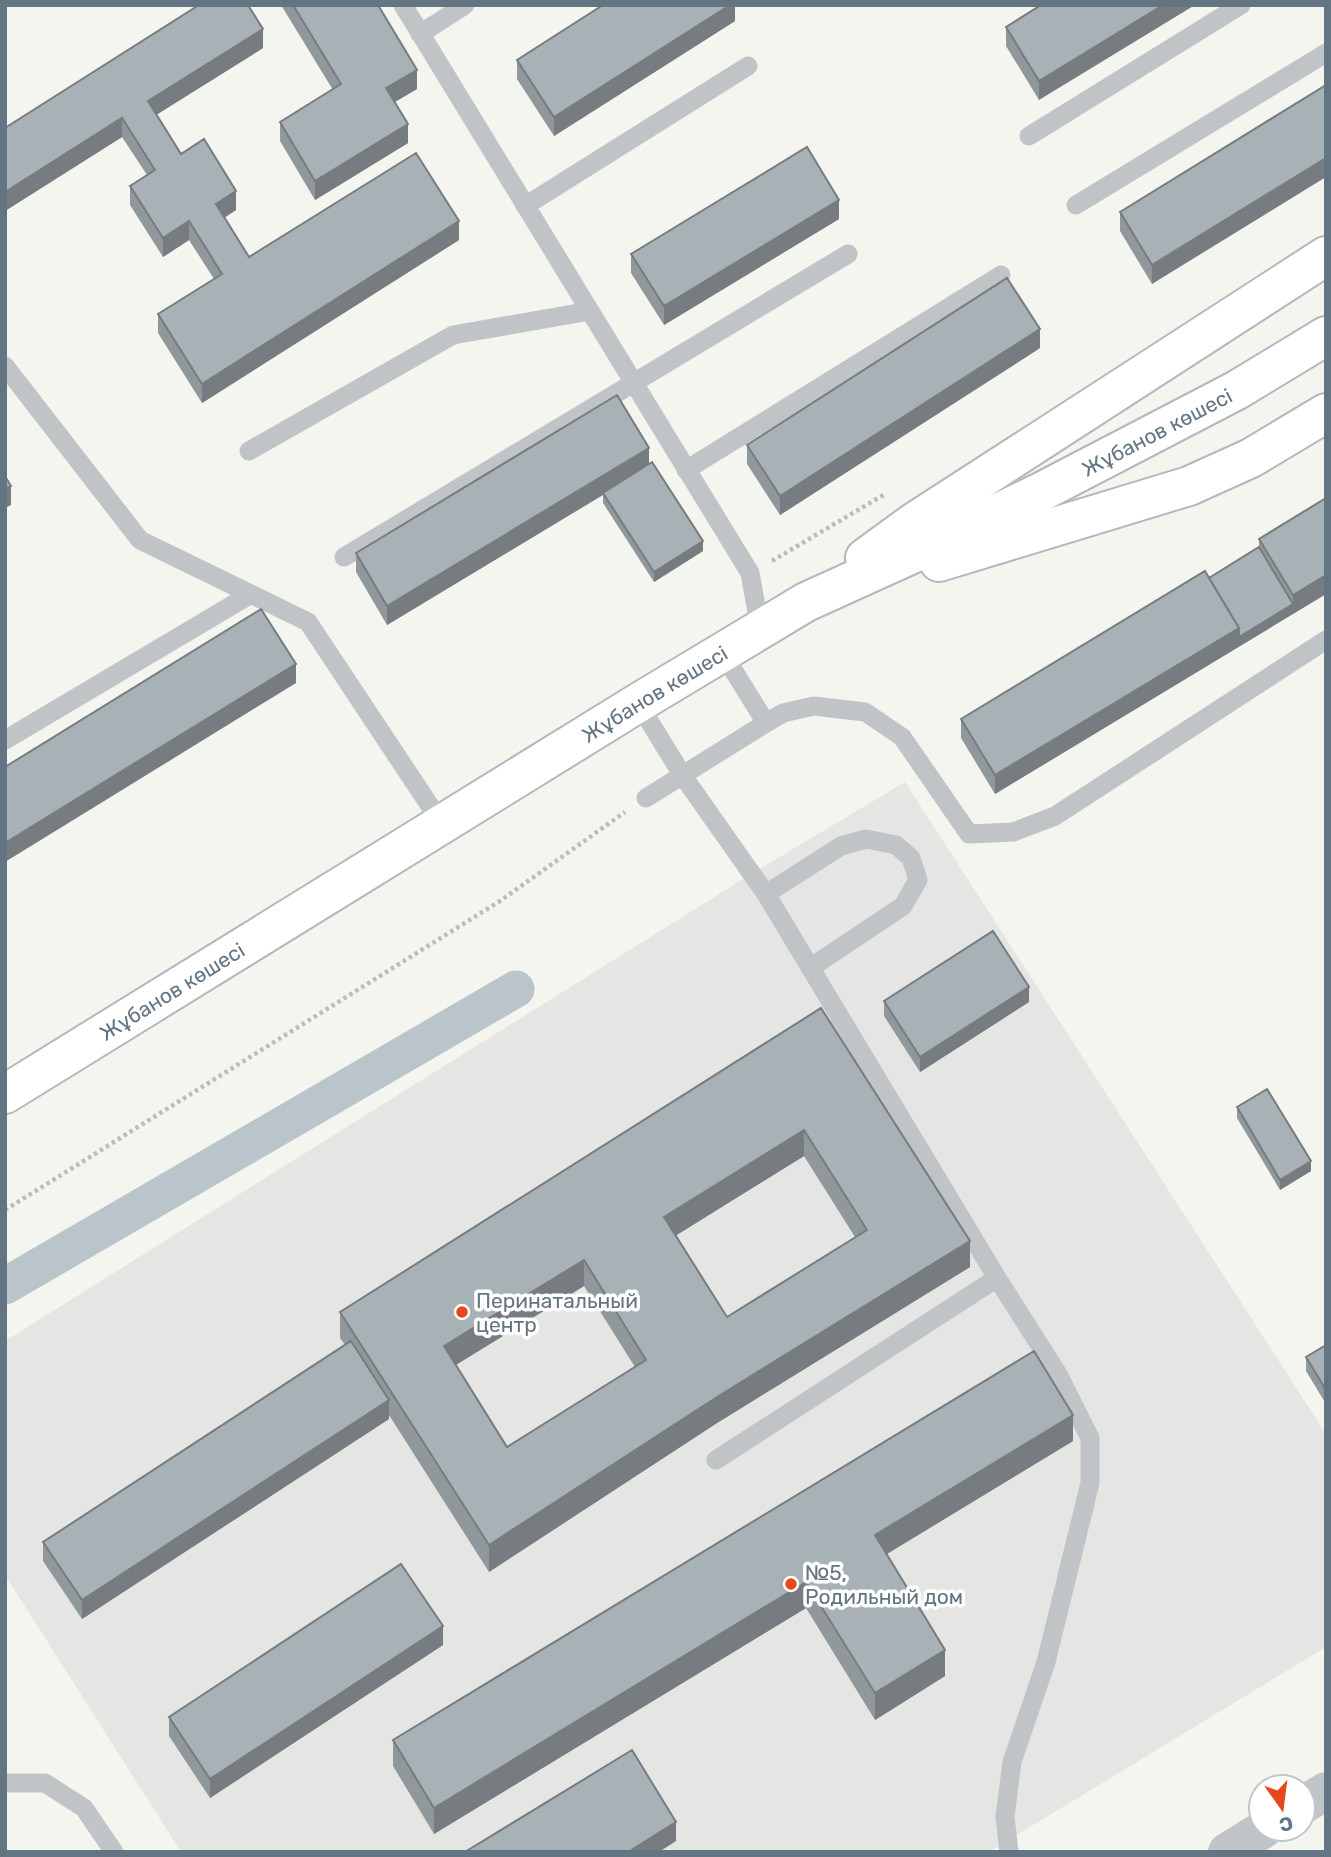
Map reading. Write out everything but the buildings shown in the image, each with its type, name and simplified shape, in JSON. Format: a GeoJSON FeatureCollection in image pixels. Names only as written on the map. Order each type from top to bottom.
{"type":"FeatureCollection","features":[{"type":"Feature","properties":{"kind":"main road"},"geometry":{"type":"LineString","coordinates":[[806,602],[913,523],[1326,256]]}},
{"type":"Feature","properties":{"kind":"main road","name":"Жұбанов көшесі"},"geometry":{"type":"LineString","coordinates":[[5,1094],[806,602],[1041,492],[1237,390],[1326,336]]}},
{"type":"Feature","properties":{"kind":"main road"},"geometry":{"type":"LineString","coordinates":[[806,602],[1189,486],[1251,458],[1326,413]]}},
{"type":"Feature","properties":{"kind":"street"},"geometry":{"type":"LineString","coordinates":[[1227,1852],[1247,1840]]}},
{"type":"Feature","properties":{"kind":"lane"},"geometry":{"type":"LineString","coordinates":[[403,5],[750,573],[760,629]]}},
{"type":"Feature","properties":{"kind":"lane"},"geometry":{"type":"LineString","coordinates":[[420,34],[465,5]]}},
{"type":"Feature","properties":{"kind":"lane"},"geometry":{"type":"LineString","coordinates":[[1029,136],[1241,5]]}},
{"type":"Feature","properties":{"kind":"lane"},"geometry":{"type":"LineString","coordinates":[[1076,205],[1326,53]]}},
{"type":"Feature","properties":{"kind":"lane"},"geometry":{"type":"LineString","coordinates":[[525,206],[748,66]]}},
{"type":"Feature","properties":{"kind":"lane"},"geometry":{"type":"LineString","coordinates":[[344,557],[848,254]]}},
{"type":"Feature","properties":{"kind":"lane"},"geometry":{"type":"LineString","coordinates":[[686,470],[1001,275]]}},
{"type":"Feature","properties":{"kind":"lane"},"geometry":{"type":"LineString","coordinates":[[249,451],[453,335],[590,312]]}},
{"type":"Feature","properties":{"kind":"lane"},"geometry":{"type":"LineString","coordinates":[[5,366],[140,540],[308,622],[442,824]]}},
{"type":"Feature","properties":{"kind":"lane"},"geometry":{"type":"LineString","coordinates":[[5,740],[251,594]]}},
{"type":"Feature","properties":{"kind":"lane"},"geometry":{"type":"LineString","coordinates":[[646,798],[783,713],[814,706],[865,712],[902,737],[969,834],[1013,831],[1055,816],[1326,640]]}},
{"type":"Feature","properties":{"kind":"lane"},"geometry":{"type":"LineString","coordinates":[[722,652],[766,723]]}},
{"type":"Feature","properties":{"kind":"lane"},"geometry":{"type":"LineString","coordinates":[[638,703],[683,776],[766,894],[997,1278],[1058,1374],[1090,1438],[1090,1483],[1046,1662],[1012,1762],[1005,1817],[1010,1852]]}},
{"type":"Feature","properties":{"kind":"lane"},"geometry":{"type":"LineString","coordinates":[[766,894],[841,846],[866,839],[896,845],[911,858],[918,880],[903,906],[810,968]]}},
{"type":"Feature","properties":{"kind":"lane"},"geometry":{"type":"LineString","coordinates":[[716,1460],[997,1278]]}},
{"type":"Feature","properties":{"kind":"lane"},"geometry":{"type":"LineString","coordinates":[[5,1783],[46,1783],[84,1808],[114,1852]]}},
{"type":"Feature","properties":{"kind":"path"},"geometry":{"type":"LineString","coordinates":[[5,1210],[500,901],[646,798]]}},
{"type":"Feature","properties":{"kind":"shaded area"},"geometry":{"type":"Polygon","coordinates":[[[905,782],[1326,1434],[1326,1647],[989,1852],[181,1852],[5,1575],[5,1341],[751,874],[905,782]]]}},
{"type":"Feature","properties":{"kind":"waterway"},"geometry":{"type":"LineString","coordinates":[[5,1286],[516,989]]}},
{"type":"Feature","properties":{"kind":"place","name":"Перинатальный центр"},"geometry":{"type":"Point","coordinates":[462,1312]}},
{"type":"Feature","properties":{"kind":"place","name":"№5, Родильный дом"},"geometry":{"type":"Point","coordinates":[791,1584]}}]}
